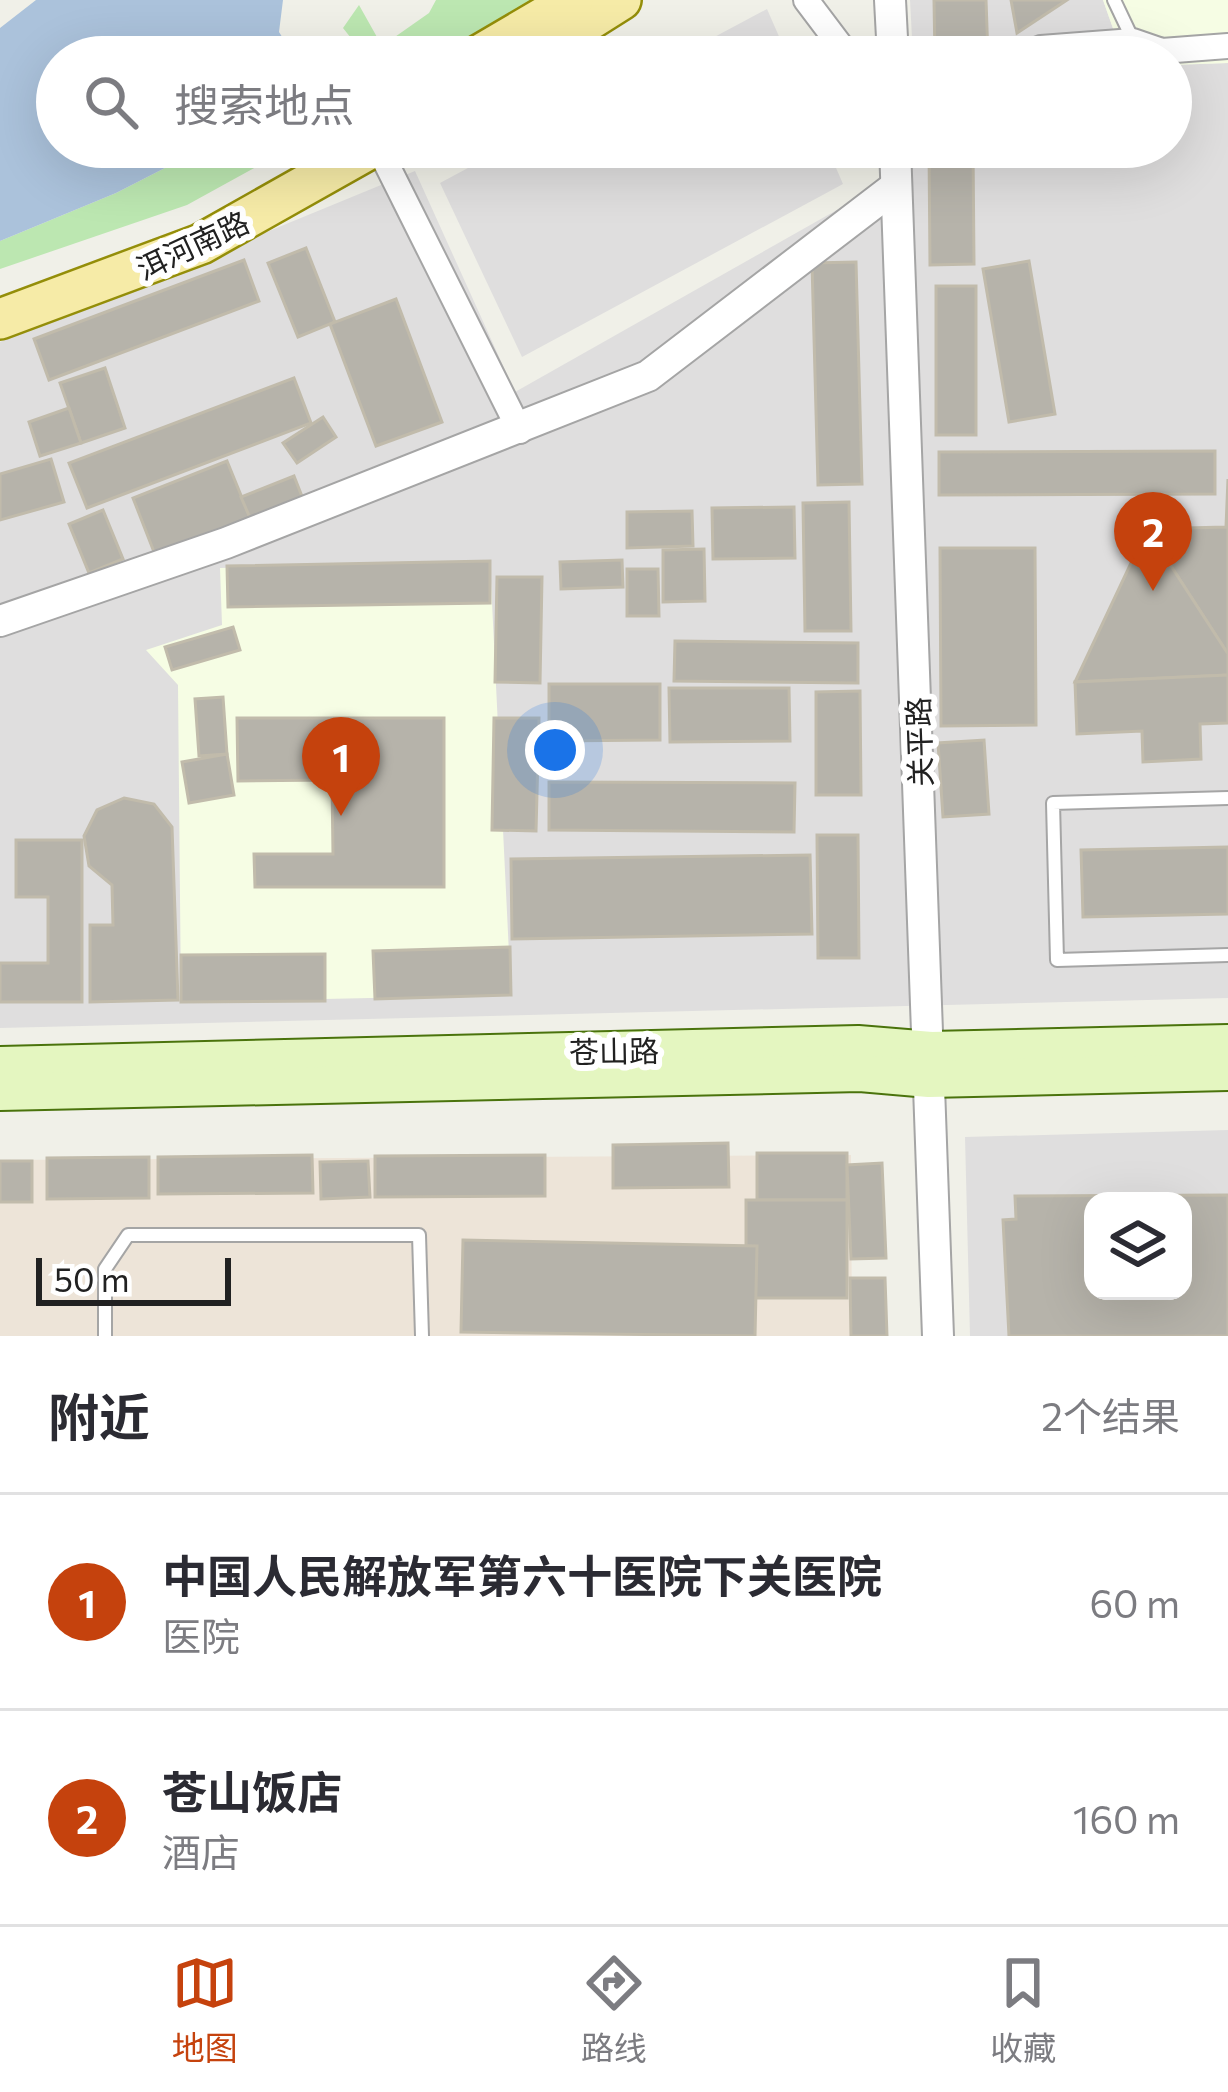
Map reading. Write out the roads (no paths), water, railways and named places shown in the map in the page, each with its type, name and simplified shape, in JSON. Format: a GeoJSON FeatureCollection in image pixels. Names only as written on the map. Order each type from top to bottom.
{"type":"FeatureCollection","features":[{"type":"Feature","properties":{"kind":"main road"},"geometry":{"type":"LineString","coordinates":[[512,36],[573,0]]}},
{"type":"Feature","properties":{"kind":"main road"},"geometry":{"type":"LineString","coordinates":[[564,36],[621,0]]}},
{"type":"Feature","properties":{"kind":"main road","name":"洱河南路"},"geometry":{"type":"LineString","coordinates":[[0,291],[189,220],[282,168]]}},
{"type":"Feature","properties":{"kind":"main road","name":"洱河南路"},"geometry":{"type":"LineString","coordinates":[[0,320],[201,244],[338,168]]}},
{"type":"Feature","properties":{"kind":"main road","name":"苍山路"},"geometry":{"type":"LineString","coordinates":[[0,1092],[860,1073],[1228,1043]]}},
{"type":"Feature","properties":{"kind":"main road","name":"苍山路"},"geometry":{"type":"LineString","coordinates":[[0,1065],[858,1044],[930,1065],[1228,1072]]}},
{"type":"Feature","properties":{"kind":"street"},"geometry":{"type":"LineString","coordinates":[[806,0],[833,36]]}},
{"type":"Feature","properties":{"kind":"street"},"geometry":{"type":"LineString","coordinates":[[890,0],[892,36]]}},
{"type":"Feature","properties":{"kind":"street"},"geometry":{"type":"LineString","coordinates":[[1192,49],[1228,46]]}},
{"type":"Feature","properties":{"kind":"street"},"geometry":{"type":"LineString","coordinates":[[387,168],[520,431]]}},
{"type":"Feature","properties":{"kind":"street","name":"关平路"},"geometry":{"type":"LineString","coordinates":[[896,168],[938,1336]]}},
{"type":"Feature","properties":{"kind":"street"},"geometry":{"type":"LineString","coordinates":[[0,621],[226,543],[520,431],[648,376],[896,188]]}},
{"type":"Feature","properties":{"kind":"lane"},"geometry":{"type":"LineString","coordinates":[[1114,0],[1131,36]]}},
{"type":"Feature","properties":{"kind":"lane"},"geometry":{"type":"LineString","coordinates":[[1228,798],[1053,803],[1057,960],[1228,956]]}},
{"type":"Feature","properties":{"kind":"lane"},"geometry":{"type":"LineString","coordinates":[[105,1336],[105,1269],[128,1235],[419,1235],[422,1336]]}},
{"type":"Feature","properties":{"kind":"water"},"geometry":{"type":"Polygon","coordinates":[[[36,0],[283,0],[282,36],[36,36],[36,168],[165,168],[0,241],[0,28],[36,0]]]}},
{"type":"Feature","properties":{"kind":"place","name":"苍山饭店"},"geometry":{"type":"Point","coordinates":[1153,591]}},
{"type":"Feature","properties":{"kind":"place","name":"中国人民解放军第六十医院下关医院"},"geometry":{"type":"Point","coordinates":[341,816]}}]}
